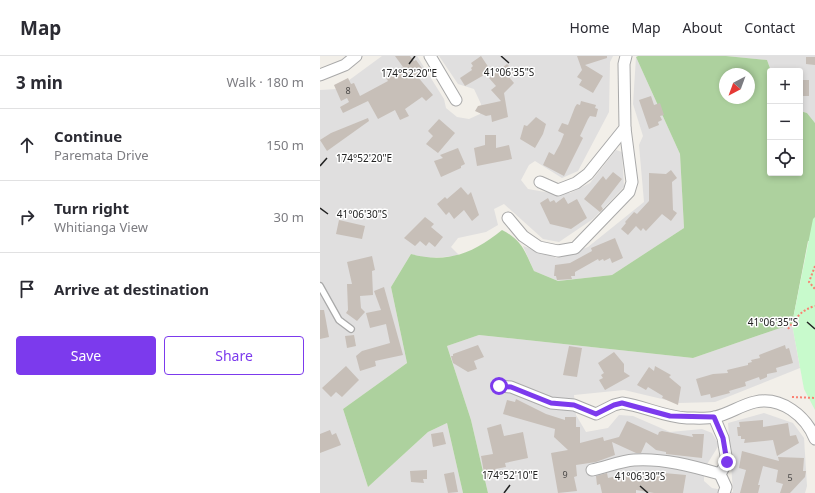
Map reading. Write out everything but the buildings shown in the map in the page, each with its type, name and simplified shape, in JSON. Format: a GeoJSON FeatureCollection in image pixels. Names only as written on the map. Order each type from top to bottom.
{"type":"FeatureCollection","features":[{"type":"Feature","properties":{"kind":"street"},"geometry":{"type":"LineString","coordinates":[[320,75],[345,65],[356,56]]}},
{"type":"Feature","properties":{"kind":"street"},"geometry":{"type":"LineString","coordinates":[[430,56],[456,100]]}},
{"type":"Feature","properties":{"kind":"street"},"geometry":{"type":"LineString","coordinates":[[508,218],[523,236],[539,247],[558,251],[575,248],[629,192],[632,182],[625,128],[624,64],[626,56]]}},
{"type":"Feature","properties":{"kind":"street"},"geometry":{"type":"LineString","coordinates":[[540,182],[558,190],[576,183],[588,174],[625,128]]}},
{"type":"Feature","properties":{"kind":"street"},"geometry":{"type":"LineString","coordinates":[[499,386],[511,387],[551,403],[574,405],[596,414],[614,405],[622,403],[670,416],[714,417],[755,402],[776,403],[796,413],[810,428],[815,439]]}},
{"type":"Feature","properties":{"kind":"street"},"geometry":{"type":"LineString","coordinates":[[714,417],[723,438],[727,462],[720,474]]}},
{"type":"Feature","properties":{"kind":"street"},"geometry":{"type":"LineString","coordinates":[[592,470],[625,461],[646,460],[685,464],[720,474],[726,487],[724,493]]}},
{"type":"Feature","properties":{"kind":"lane"},"geometry":{"type":"LineString","coordinates":[[320,286],[339,320],[351,329]]}},
{"type":"Feature","properties":{"kind":"path"},"geometry":{"type":"LineString","coordinates":[[815,266],[809,282],[815,289]]}},
{"type":"Feature","properties":{"kind":"path"},"geometry":{"type":"LineString","coordinates":[[788,329],[799,314],[806,308],[815,306]]}},
{"type":"Feature","properties":{"kind":"shaded area"},"geometry":{"type":"Polygon","coordinates":[[[382,56],[417,56],[444,99],[446,108],[457,117],[469,119],[480,114],[481,104],[474,89],[458,84],[439,56],[613,56],[610,62],[609,112],[578,171],[562,178],[535,161],[529,165],[521,180],[528,189],[551,193],[570,193],[590,183],[616,150],[622,152],[624,187],[593,219],[559,242],[543,239],[504,204],[494,209],[498,225],[486,232],[458,238],[451,247],[460,256],[425,258],[411,254],[391,287],[407,363],[343,409],[368,487],[428,432],[447,423],[463,493],[320,493],[320,90],[337,89],[382,56]]]}},
{"type":"Feature","properties":{"kind":"shaded area"},"geometry":{"type":"Polygon","coordinates":[[[726,56],[815,56],[815,123],[807,113],[803,112],[803,68],[770,68],[767,60],[726,56]]]}},
{"type":"Feature","properties":{"kind":"shaded area"},"geometry":{"type":"Polygon","coordinates":[[[636,57],[680,154],[684,228],[612,275],[558,281],[534,271],[523,246],[557,258],[588,247],[644,202],[639,145],[643,136],[633,104],[636,57]]]}},
{"type":"Feature","properties":{"kind":"shaded area"},"geometry":{"type":"Polygon","coordinates":[[[792,324],[800,368],[715,402],[679,403],[624,390],[574,395],[576,415],[586,432],[608,428],[619,415],[633,416],[670,432],[702,429],[712,433],[719,445],[704,469],[704,481],[712,488],[733,492],[728,423],[764,413],[793,423],[804,438],[807,486],[805,493],[488,493],[471,420],[447,346],[479,335],[693,358],[792,324]]]}},
{"type":"Feature","properties":{"kind":"green space"},"geometry":{"type":"Polygon","coordinates":[[[638,56],[726,56],[767,60],[770,68],[767,68],[767,176],[803,176],[803,112],[807,113],[815,123],[815,242],[808,241],[792,324],[693,358],[479,335],[447,346],[471,420],[488,493],[463,493],[447,423],[428,432],[368,487],[343,409],[407,363],[391,287],[411,254],[436,258],[460,254],[481,245],[502,230],[519,242],[534,271],[558,281],[612,275],[684,228],[680,154],[636,57],[638,56]]]}},
{"type":"Feature","properties":{"kind":"green space"},"geometry":{"type":"Polygon","coordinates":[[[815,217],[815,410],[804,389],[792,324],[813,219],[815,217]]]}},
{"type":"Feature","properties":{"kind":"route"},"geometry":{"type":"LineString","coordinates":[[499,386],[511,387],[551,403],[582,407],[596,414],[614,405],[622,403],[640,407],[654,413],[670,416],[686,418],[714,417],[723,438],[727,462]]}}]}
